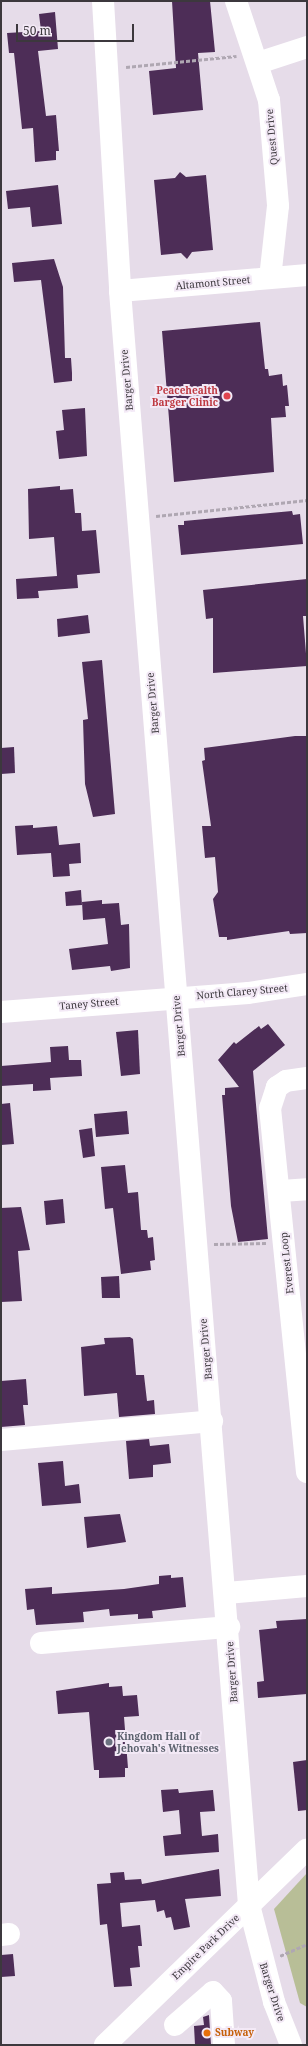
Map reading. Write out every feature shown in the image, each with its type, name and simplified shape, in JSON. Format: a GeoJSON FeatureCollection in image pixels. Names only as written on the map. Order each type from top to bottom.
{"type":"FeatureCollection","features":[{"type":"Feature","properties":{"kind":"main road","name":"Barger Drive"},"geometry":{"type":"LineString","coordinates":[[104,1],[120,291],[176,997],[229,1627],[249,1905],[264,1966],[291,2045]]}},
{"type":"Feature","properties":{"kind":"main road","name":"Quest Drive"},"geometry":{"type":"LineString","coordinates":[[236,1],[269,100],[278,206],[270,278]]}},
{"type":"Feature","properties":{"kind":"main road"},"geometry":{"type":"LineString","coordinates":[[255,56],[307,47]]}},
{"type":"Feature","properties":{"kind":"main road","name":"Altamont Street"},"geometry":{"type":"LineString","coordinates":[[120,291],[307,275]]}},
{"type":"Feature","properties":{"kind":"main road","name":"North Clarey Street"},"geometry":{"type":"LineString","coordinates":[[176,997],[248,993],[307,984]]}},
{"type":"Feature","properties":{"kind":"main road","name":"Taney Street"},"geometry":{"type":"LineString","coordinates":[[1,1012],[176,997]]}},
{"type":"Feature","properties":{"kind":"main road","name":"Everest Loop"},"geometry":{"type":"LineString","coordinates":[[307,1078],[286,1081],[276,1087],[272,1096],[281,1191],[284,1244],[302,1362],[307,1472]]}},
{"type":"Feature","properties":{"kind":"main road"},"geometry":{"type":"LineString","coordinates":[[281,1191],[307,1189]]}},
{"type":"Feature","properties":{"kind":"main road"},"geometry":{"type":"LineString","coordinates":[[1,1440],[212,1421]]}},
{"type":"Feature","properties":{"kind":"main road"},"geometry":{"type":"LineString","coordinates":[[226,1593],[307,1586]]}},
{"type":"Feature","properties":{"kind":"main road"},"geometry":{"type":"LineString","coordinates":[[41,1643],[229,1627]]}},
{"type":"Feature","properties":{"kind":"main road","name":"Empire Park Drive"},"geometry":{"type":"LineString","coordinates":[[105,2045],[307,1849]]}},
{"type":"Feature","properties":{"kind":"main road"},"geometry":{"type":"LineString","coordinates":[[175,2025],[213,1992],[221,2001],[224,2045]]}},
{"type":"Feature","properties":{"kind":"path"},"geometry":{"type":"LineString","coordinates":[[107,67],[214,61],[255,56]]}},
{"type":"Feature","properties":{"kind":"path"},"geometry":{"type":"LineString","coordinates":[[138,519],[307,500]]}},
{"type":"Feature","properties":{"kind":"path"},"geometry":{"type":"LineString","coordinates":[[197,1244],[284,1244]]}},
{"type":"Feature","properties":{"kind":"path"},"geometry":{"type":"LineString","coordinates":[[264,1966],[307,1944]]}},
{"type":"Feature","properties":{"kind":"green space"},"geometry":{"type":"Polygon","coordinates":[[[307,1873],[307,2007],[300,2003],[274,1909],[307,1873]]]}},
{"type":"Feature","properties":{"kind":"building"},"geometry":{"type":"Polygon","coordinates":[[[172,1],[210,1],[215,52],[198,53],[203,110],[153,115],[149,71],[176,68],[172,1]]]}},
{"type":"Feature","properties":{"kind":"building"},"geometry":{"type":"Polygon","coordinates":[[[55,12],[58,49],[38,51],[46,116],[56,115],[59,151],[56,151],[56,160],[35,162],[33,128],[22,129],[14,53],[9,53],[7,33],[41,31],[39,14],[55,12]]]}},
{"type":"Feature","properties":{"kind":"building"},"geometry":{"type":"Polygon","coordinates":[[[180,172],[186,177],[206,175],[213,250],[192,252],[187,259],[181,253],[161,255],[154,180],[175,178],[180,172]]]}},
{"type":"Feature","properties":{"kind":"building"},"geometry":{"type":"Polygon","coordinates":[[[58,185],[62,224],[32,227],[30,207],[8,209],[6,191],[58,185]]]}},
{"type":"Feature","properties":{"kind":"building"},"geometry":{"type":"Polygon","coordinates":[[[54,259],[63,287],[65,358],[71,358],[72,381],[54,383],[41,280],[14,282],[12,263],[54,259]]]}},
{"type":"Feature","properties":{"kind":"building","name":"Peacehealth Barger Clinic"},"geometry":{"type":"Polygon","coordinates":[[[260,322],[265,369],[268,369],[269,376],[282,374],[283,386],[287,385],[289,406],[285,406],[286,417],[271,418],[274,472],[174,482],[162,331],[260,322]]]}},
{"type":"Feature","properties":{"kind":"building"},"geometry":{"type":"Polygon","coordinates":[[[85,408],[87,456],[59,459],[56,431],[64,430],[62,410],[85,408]]]}},
{"type":"Feature","properties":{"kind":"building"},"geometry":{"type":"Polygon","coordinates":[[[60,486],[60,490],[73,489],[75,513],[81,513],[82,531],[96,530],[100,573],[77,575],[78,588],[38,591],[39,598],[17,599],[16,579],[57,576],[54,537],[29,539],[28,489],[60,486]]]}},
{"type":"Feature","properties":{"kind":"building"},"geometry":{"type":"Polygon","coordinates":[[[292,511],[293,515],[300,514],[303,544],[181,555],[178,525],[184,525],[184,521],[292,511]]]}},
{"type":"Feature","properties":{"kind":"building"},"geometry":{"type":"Polygon","coordinates":[[[307,579],[307,616],[303,616],[307,666],[213,673],[213,618],[206,619],[203,590],[307,579]]]}},
{"type":"Feature","properties":{"kind":"building"},"geometry":{"type":"Polygon","coordinates":[[[88,615],[90,633],[58,637],[57,619],[88,615]]]}},
{"type":"Feature","properties":{"kind":"building"},"geometry":{"type":"Polygon","coordinates":[[[102,660],[115,814],[93,817],[85,784],[83,720],[88,719],[82,662],[102,660]]]}},
{"type":"Feature","properties":{"kind":"building"},"geometry":{"type":"Polygon","coordinates":[[[295,736],[307,736],[307,933],[290,934],[289,931],[227,940],[227,937],[219,937],[213,899],[218,892],[215,857],[205,858],[202,826],[211,826],[202,761],[205,760],[204,748],[295,736]]]}},
{"type":"Feature","properties":{"kind":"building"},"geometry":{"type":"Polygon","coordinates":[[[14,747],[15,773],[1,774],[1,748],[14,747]]]}},
{"type":"Feature","properties":{"kind":"building"},"geometry":{"type":"Polygon","coordinates":[[[33,825],[33,828],[57,826],[59,845],[80,843],[81,863],[69,864],[70,876],[53,877],[51,853],[17,855],[15,826],[33,825]]]}},
{"type":"Feature","properties":{"kind":"building"},"geometry":{"type":"Polygon","coordinates":[[[81,890],[82,905],[66,906],[65,892],[81,890]]]}},
{"type":"Feature","properties":{"kind":"building"},"geometry":{"type":"Polygon","coordinates":[[[102,900],[102,904],[119,903],[121,925],[129,924],[130,968],[111,971],[110,966],[72,970],[69,949],[108,944],[105,918],[83,920],[82,902],[102,900]]]}},
{"type":"Feature","properties":{"kind":"building"},"geometry":{"type":"Polygon","coordinates":[[[268,1024],[285,1045],[253,1071],[268,1239],[238,1242],[231,1206],[222,1095],[225,1095],[225,1088],[239,1087],[218,1060],[234,1042],[236,1044],[259,1026],[261,1029],[268,1024]]]}},
{"type":"Feature","properties":{"kind":"building"},"geometry":{"type":"Polygon","coordinates":[[[138,1030],[140,1074],[121,1076],[116,1032],[138,1030]]]}},
{"type":"Feature","properties":{"kind":"building"},"geometry":{"type":"Polygon","coordinates":[[[68,1046],[69,1060],[81,1060],[82,1076],[50,1078],[51,1090],[33,1091],[33,1084],[1,1086],[1,1066],[51,1062],[50,1047],[68,1046]]]}},
{"type":"Feature","properties":{"kind":"building"},"geometry":{"type":"Polygon","coordinates":[[[10,1103],[14,1144],[1,1145],[1,1104],[10,1103]]]}},
{"type":"Feature","properties":{"kind":"building"},"geometry":{"type":"Polygon","coordinates":[[[127,1111],[129,1134],[96,1137],[94,1114],[127,1111]]]}},
{"type":"Feature","properties":{"kind":"building"},"geometry":{"type":"Polygon","coordinates":[[[92,1128],[95,1156],[83,1158],[79,1130],[92,1128]]]}},
{"type":"Feature","properties":{"kind":"building"},"geometry":{"type":"Polygon","coordinates":[[[125,1165],[128,1193],[138,1192],[141,1230],[147,1230],[148,1238],[153,1237],[155,1260],[150,1261],[151,1270],[121,1274],[113,1208],[105,1209],[101,1167],[125,1165]]]}},
{"type":"Feature","properties":{"kind":"building"},"geometry":{"type":"Polygon","coordinates":[[[63,1199],[65,1223],[46,1225],[44,1201],[63,1199]]]}},
{"type":"Feature","properties":{"kind":"building"},"geometry":{"type":"Polygon","coordinates":[[[21,1207],[30,1250],[18,1251],[22,1301],[1,1302],[1,1208],[21,1207]]]}},
{"type":"Feature","properties":{"kind":"building"},"geometry":{"type":"Polygon","coordinates":[[[119,1276],[120,1298],[102,1298],[101,1277],[119,1276]]]}},
{"type":"Feature","properties":{"kind":"building"},"geometry":{"type":"Polygon","coordinates":[[[130,1337],[133,1339],[136,1375],[144,1375],[147,1401],[154,1400],[155,1414],[119,1417],[117,1393],[84,1396],[81,1347],[105,1344],[104,1338],[130,1337]]]}},
{"type":"Feature","properties":{"kind":"building"},"geometry":{"type":"Polygon","coordinates":[[[26,1379],[28,1405],[23,1405],[25,1425],[1,1427],[1,1381],[26,1379]]]}},
{"type":"Feature","properties":{"kind":"building"},"geometry":{"type":"Polygon","coordinates":[[[149,1439],[150,1446],[169,1444],[171,1463],[153,1465],[153,1477],[129,1479],[126,1441],[149,1439]]]}},
{"type":"Feature","properties":{"kind":"building"},"geometry":{"type":"Polygon","coordinates":[[[63,1461],[65,1486],[79,1484],[81,1503],[42,1506],[38,1463],[63,1461]]]}},
{"type":"Feature","properties":{"kind":"building"},"geometry":{"type":"Polygon","coordinates":[[[120,1514],[126,1542],[87,1548],[84,1517],[120,1514]]]}},
{"type":"Feature","properties":{"kind":"building"},"geometry":{"type":"Polygon","coordinates":[[[171,1575],[171,1578],[183,1577],[186,1607],[152,1611],[153,1618],[138,1619],[138,1614],[110,1616],[109,1609],[83,1612],[84,1622],[36,1625],[34,1609],[27,1610],[25,1589],[52,1587],[52,1594],[124,1589],[159,1584],[159,1576],[171,1575]]]}},
{"type":"Feature","properties":{"kind":"building"},"geometry":{"type":"Polygon","coordinates":[[[307,1619],[307,1694],[258,1698],[257,1682],[264,1681],[259,1630],[277,1628],[276,1621],[307,1619]]]}},
{"type":"Feature","properties":{"kind":"building","name":"Kingdom Hall of Jehovah's Witnesses"},"geometry":{"type":"Polygon","coordinates":[[[109,1683],[109,1687],[122,1686],[123,1696],[137,1695],[139,1716],[124,1717],[128,1768],[125,1768],[125,1777],[99,1778],[99,1770],[94,1770],[89,1712],[58,1714],[56,1691],[109,1683]]]}},
{"type":"Feature","properties":{"kind":"building"},"geometry":{"type":"Polygon","coordinates":[[[307,1760],[307,1810],[298,1811],[293,1762],[307,1760]]]}},
{"type":"Feature","properties":{"kind":"building"},"geometry":{"type":"Polygon","coordinates":[[[178,1789],[179,1793],[213,1790],[215,1811],[200,1812],[202,1836],[218,1834],[219,1852],[165,1856],[163,1836],[181,1834],[179,1810],[163,1812],[161,1790],[178,1789]]]}},
{"type":"Feature","properties":{"kind":"building"},"geometry":{"type":"Polygon","coordinates":[[[219,1869],[221,1896],[185,1899],[190,1927],[174,1930],[171,1917],[166,1918],[164,1910],[157,1912],[155,1900],[120,1903],[122,1927],[140,1925],[142,1946],[138,1946],[140,1967],[130,1968],[132,1986],[114,1987],[107,1924],[100,1925],[97,1884],[111,1883],[110,1873],[124,1872],[125,1880],[141,1879],[142,1884],[219,1869]]]}},
{"type":"Feature","properties":{"kind":"building"},"geometry":{"type":"Polygon","coordinates":[[[13,1954],[15,1976],[1,1977],[1,1955],[13,1954]]]}},
{"type":"Feature","properties":{"kind":"building"},"geometry":{"type":"Polygon","coordinates":[[[209,2015],[211,2045],[195,2045],[194,2026],[204,2025],[203,2017],[209,2015]]]}},
{"type":"Feature","properties":{"kind":"place","name":"Peacehealth Barger Clinic"},"geometry":{"type":"Point","coordinates":[227,396]}},
{"type":"Feature","properties":{"kind":"place","name":"Kingdom Hall of Jehovah's Witnesses"},"geometry":{"type":"Point","coordinates":[109,1742]}},
{"type":"Feature","properties":{"kind":"place","name":"Subway"},"geometry":{"type":"Point","coordinates":[207,2033]}}]}
